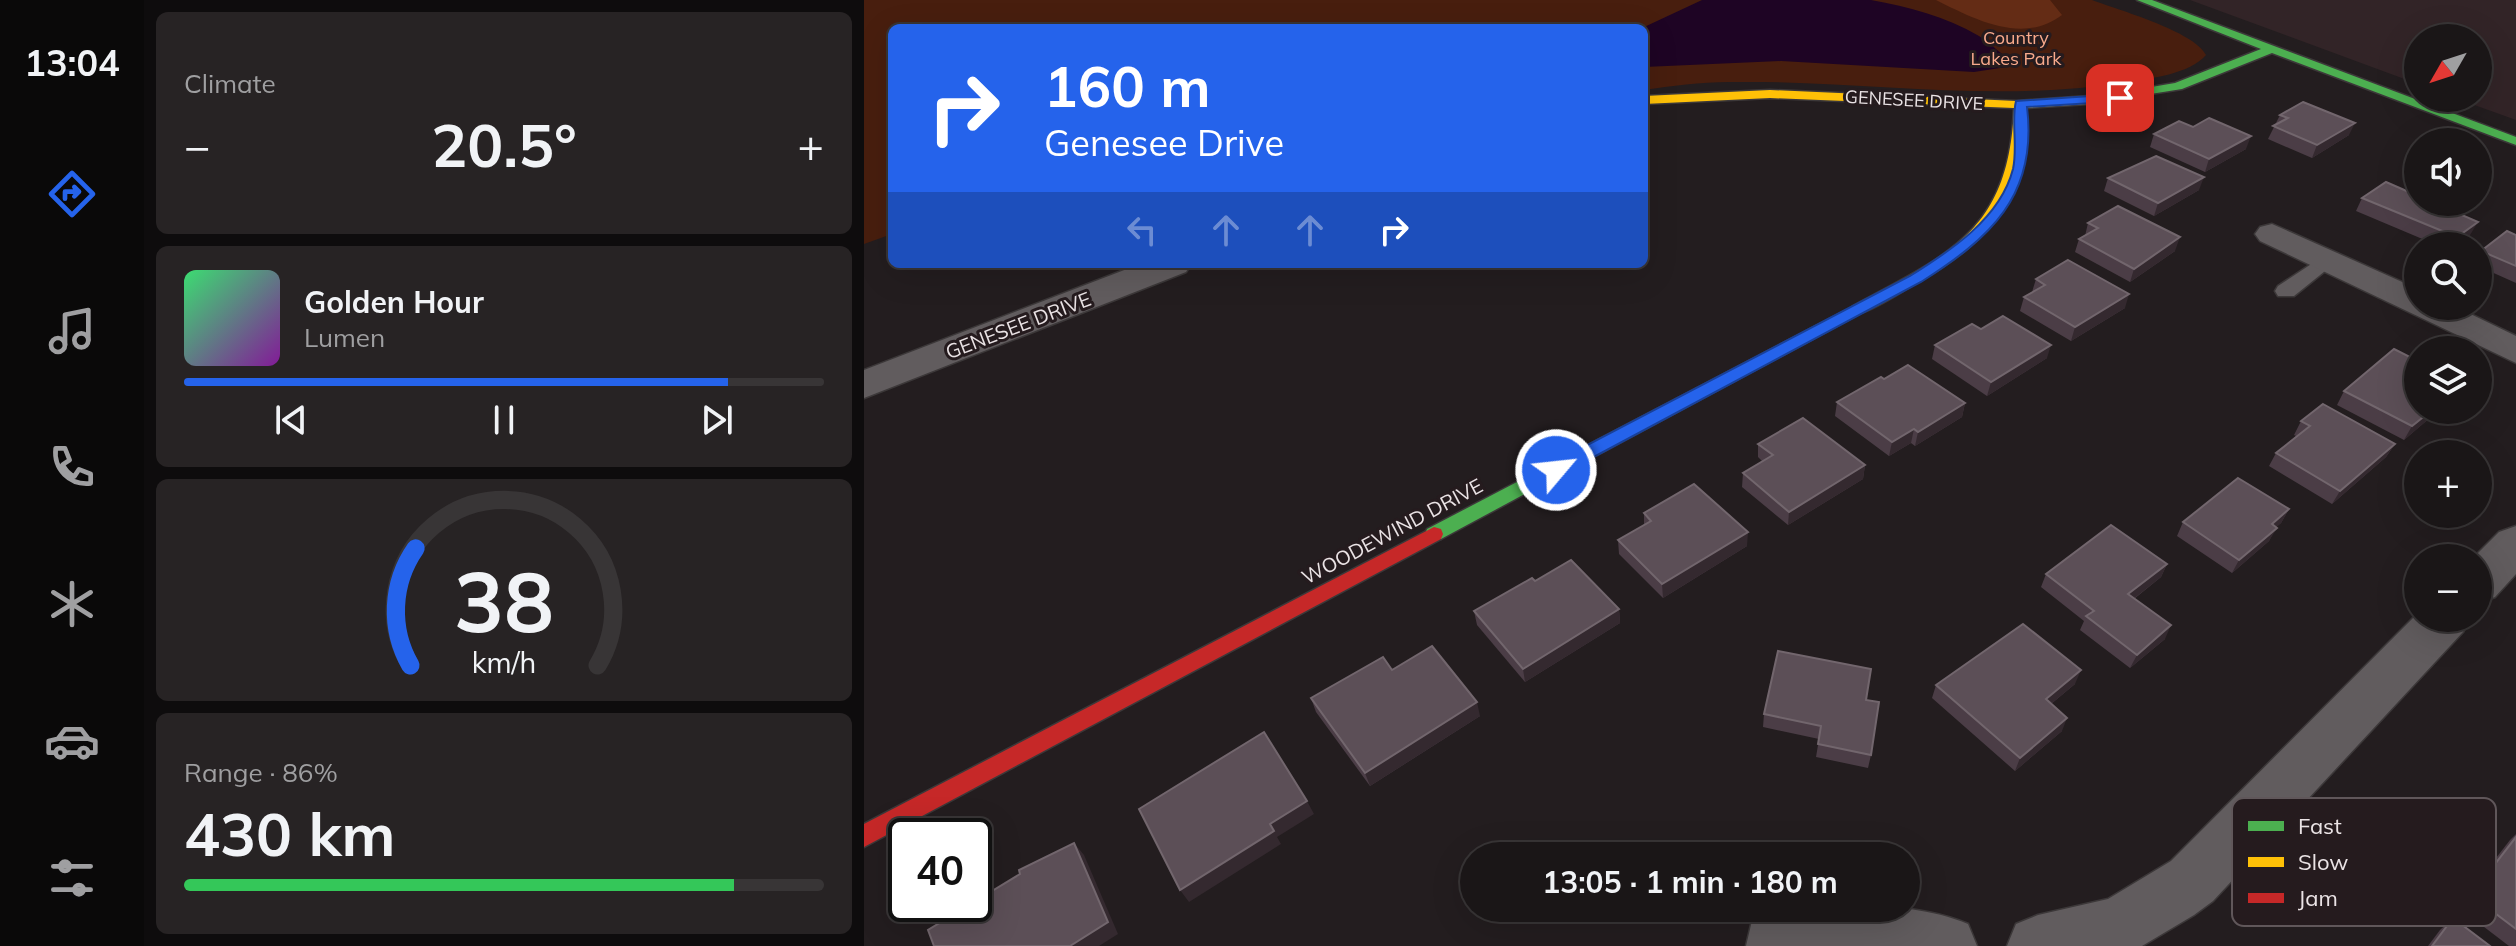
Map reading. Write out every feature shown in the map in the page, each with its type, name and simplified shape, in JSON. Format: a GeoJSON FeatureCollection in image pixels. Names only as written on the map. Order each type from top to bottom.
{"type":"FeatureCollection","features":[{"type":"Feature","properties":{"kind":"street"},"geometry":{"type":"LineString","coordinates":[[2142,0],[2516,141]]}},
{"type":"Feature","properties":{"kind":"street","name":"GENESEE DRIVE"},"geometry":{"type":"LineString","coordinates":[[1648,100],[1773,93],[2020,104],[2149,94],[2203,79],[2271,49]]}},
{"type":"Feature","properties":{"kind":"street","name":"WOODEWIND DRIVE"},"geometry":{"type":"LineString","coordinates":[[864,836],[1901,287],[1958,253],[1993,218],[2019,172],[2024,135],[2020,104]]}},
{"type":"Feature","properties":{"kind":"street"},"geometry":{"type":"LineString","coordinates":[[2272,234],[2404,296]]}},
{"type":"Feature","properties":{"kind":"street","name":"GENESEE DRIVE"},"geometry":{"type":"LineString","coordinates":[[864,385],[1163,268]]}},
{"type":"Feature","properties":{"kind":"street"},"geometry":{"type":"LineString","coordinates":[[2453,320],[2516,351]]}},
{"type":"Feature","properties":{"kind":"street"},"geometry":{"type":"LineString","coordinates":[[2492,569],[2516,544]]}},
{"type":"Feature","properties":{"kind":"street"},"geometry":{"type":"LineString","coordinates":[[2272,798],[2432,632]]}},
{"type":"Feature","properties":{"kind":"street"},"geometry":{"type":"LineString","coordinates":[[2038,946],[2106,933],[2149,913],[2192,881],[2232,839]]}},
{"type":"Feature","properties":{"kind":"street"},"geometry":{"type":"LineString","coordinates":[[1777,946],[1782,916],[1928,945]]}},
{"type":"Feature","properties":{"kind":"lane"},"geometry":{"type":"LineString","coordinates":[[2286,291],[2328,259]]}},
{"type":"Feature","properties":{"kind":"shaded area"},"geometry":{"type":"Polygon","coordinates":[[[1702,0],[1871,0],[1953,23],[1979,36],[2014,62],[2013,66],[1974,72],[1781,61],[1648,67],[1648,25],[1702,0]]]}},
{"type":"Feature","properties":{"kind":"shaded area"},"geometry":{"type":"Polygon","coordinates":[[[1936,0],[2050,0],[2062,15],[2047,24],[2015,28],[1982,21],[1936,0]]]}},
{"type":"Feature","properties":{"kind":"shaded area"},"geometry":{"type":"Polygon","coordinates":[[[2190,0],[2516,0],[2516,120],[2492,111],[2492,24],[2404,24],[2404,79],[2190,0]]]}},
{"type":"Feature","properties":{"kind":"green space","name":"Country Lakes Park"},"geometry":{"type":"Polygon","coordinates":[[[864,0],[2092,0],[2172,30],[2199,46],[2206,55],[2190,67],[2170,74],[2078,88],[1978,91],[1729,82],[1648,89],[1648,24],[888,24],[888,235],[864,244],[864,0]]]}},
{"type":"Feature","properties":{"kind":"building"},"geometry":{"type":"Polygon","coordinates":[[[2303,102],[2355,123],[2317,145],[2273,126],[2288,118],[2280,115],[2303,102]]]}},
{"type":"Feature","properties":{"kind":"building"},"geometry":{"type":"Polygon","coordinates":[[[2209,118],[2251,136],[2209,159],[2154,134],[2179,121],[2193,127],[2209,118]]]}},
{"type":"Feature","properties":{"kind":"building"},"geometry":{"type":"Polygon","coordinates":[[[2156,156],[2204,177],[2158,203],[2108,178],[2156,156]]]}},
{"type":"Feature","properties":{"kind":"building"},"geometry":{"type":"Polygon","coordinates":[[[2386,182],[2404,190],[2404,215],[2362,198],[2386,182]]]}},
{"type":"Feature","properties":{"kind":"building"},"geometry":{"type":"Polygon","coordinates":[[[2118,206],[2180,237],[2134,269],[2079,239],[2098,228],[2088,223],[2118,206]]]}},
{"type":"Feature","properties":{"kind":"building"},"geometry":{"type":"Polygon","coordinates":[[[2406,216],[2464,216],[2478,222],[2464,232],[2445,232],[2406,216]]]}},
{"type":"Feature","properties":{"kind":"building"},"geometry":{"type":"Polygon","coordinates":[[[2507,231],[2516,235],[2516,266],[2492,256],[2492,243],[2507,231]]]}},
{"type":"Feature","properties":{"kind":"building"},"geometry":{"type":"Polygon","coordinates":[[[2068,260],[2129,294],[2075,327],[2024,297],[2045,285],[2036,279],[2068,260]]]}},
{"type":"Feature","properties":{"kind":"building"},"geometry":{"type":"Polygon","coordinates":[[[2003,316],[2051,345],[1991,382],[1935,345],[1972,324],[1981,329],[2003,316]]]}},
{"type":"Feature","properties":{"kind":"building"},"geometry":{"type":"Polygon","coordinates":[[[2394,349],[2404,354],[2404,422],[2344,391],[2394,349]]]}},
{"type":"Feature","properties":{"kind":"building"},"geometry":{"type":"Polygon","coordinates":[[[1908,365],[1965,403],[1918,432],[1914,429],[1892,442],[1837,402],[1881,377],[1884,379],[1908,365]]]}},
{"type":"Feature","properties":{"kind":"building"},"geometry":{"type":"Polygon","coordinates":[[[2323,404],[2395,444],[2340,491],[2276,453],[2310,426],[2301,421],[2323,404]]]}},
{"type":"Feature","properties":{"kind":"building"},"geometry":{"type":"Polygon","coordinates":[[[1803,418],[1865,465],[1789,512],[1743,473],[1773,455],[1758,444],[1803,418]]]}},
{"type":"Feature","properties":{"kind":"building"},"geometry":{"type":"Polygon","coordinates":[[[2238,478],[2289,509],[2272,524],[2277,528],[2239,560],[2183,522],[2238,478]]]}},
{"type":"Feature","properties":{"kind":"building"},"geometry":{"type":"Polygon","coordinates":[[[1694,484],[1748,532],[1662,584],[1618,540],[1651,521],[1644,513],[1694,484]]]}},
{"type":"Feature","properties":{"kind":"building"},"geometry":{"type":"Polygon","coordinates":[[[2111,525],[2167,564],[2128,594],[2171,625],[2137,655],[2086,616],[2094,611],[2046,574],[2111,525]]]}},
{"type":"Feature","properties":{"kind":"building"},"geometry":{"type":"Polygon","coordinates":[[[1571,560],[1619,609],[1523,669],[1474,611],[1571,560]]]}},
{"type":"Feature","properties":{"kind":"building"},"geometry":{"type":"Polygon","coordinates":[[[2023,624],[2081,670],[2046,699],[2067,718],[2020,758],[1936,685],[2023,624]]]}},
{"type":"Feature","properties":{"kind":"building"},"geometry":{"type":"Polygon","coordinates":[[[1432,646],[1477,702],[1365,773],[1311,698],[1383,657],[1392,670],[1432,646]]]}},
{"type":"Feature","properties":{"kind":"building"},"geometry":{"type":"Polygon","coordinates":[[[1778,651],[1871,669],[1866,700],[1879,702],[1871,755],[1818,744],[1821,726],[1764,714],[1778,651]]]}},
{"type":"Feature","properties":{"kind":"building"},"geometry":{"type":"Polygon","coordinates":[[[1264,732],[1307,801],[1270,824],[1274,831],[1180,890],[1139,809],[1264,732]]]}},
{"type":"Feature","properties":{"kind":"building"},"geometry":{"type":"Polygon","coordinates":[[[2516,837],[2516,929],[2496,914],[2496,863],[2516,837]]]}},
{"type":"Feature","properties":{"kind":"building"},"geometry":{"type":"Polygon","coordinates":[[[1074,843],[1108,922],[1070,946],[934,946],[928,930],[941,922],[992,922],[992,891],[1020,874],[1019,870],[1074,843]]]}},
{"type":"Feature","properties":{"kind":"building"},"geometry":{"type":"Polygon","coordinates":[[[2447,926],[2464,926],[2490,946],[2432,946],[2447,926]]]}},
{"type":"Feature","properties":{"kind":"traffic: fast"},"geometry":{"type":"LineString","coordinates":[[2142,0],[2516,141]]}},
{"type":"Feature","properties":{"kind":"traffic: fast"},"geometry":{"type":"LineString","coordinates":[[2104,99],[2178,86],[2271,49]]}},
{"type":"Feature","properties":{"kind":"traffic: fast"},"geometry":{"type":"LineString","coordinates":[[1434,534],[1858,309]]}},
{"type":"Feature","properties":{"kind":"traffic: slow"},"geometry":{"type":"LineString","coordinates":[[1648,100],[1770,94],[2021,105],[2104,99]]}},
{"type":"Feature","properties":{"kind":"traffic: slow"},"geometry":{"type":"LineString","coordinates":[[1858,309],[1924,273],[1977,234],[1996,209],[2011,180],[2019,146],[2020,104]]}},
{"type":"Feature","properties":{"kind":"traffic: jam"},"geometry":{"type":"LineString","coordinates":[[864,836],[1434,534]]}},
{"type":"Feature","properties":{"kind":"route"},"geometry":{"type":"LineString","coordinates":[[1556,470],[1915,279],[1958,253],[1993,218],[2019,172],[2024,135],[2020,104],[2120,98]]}}]}
